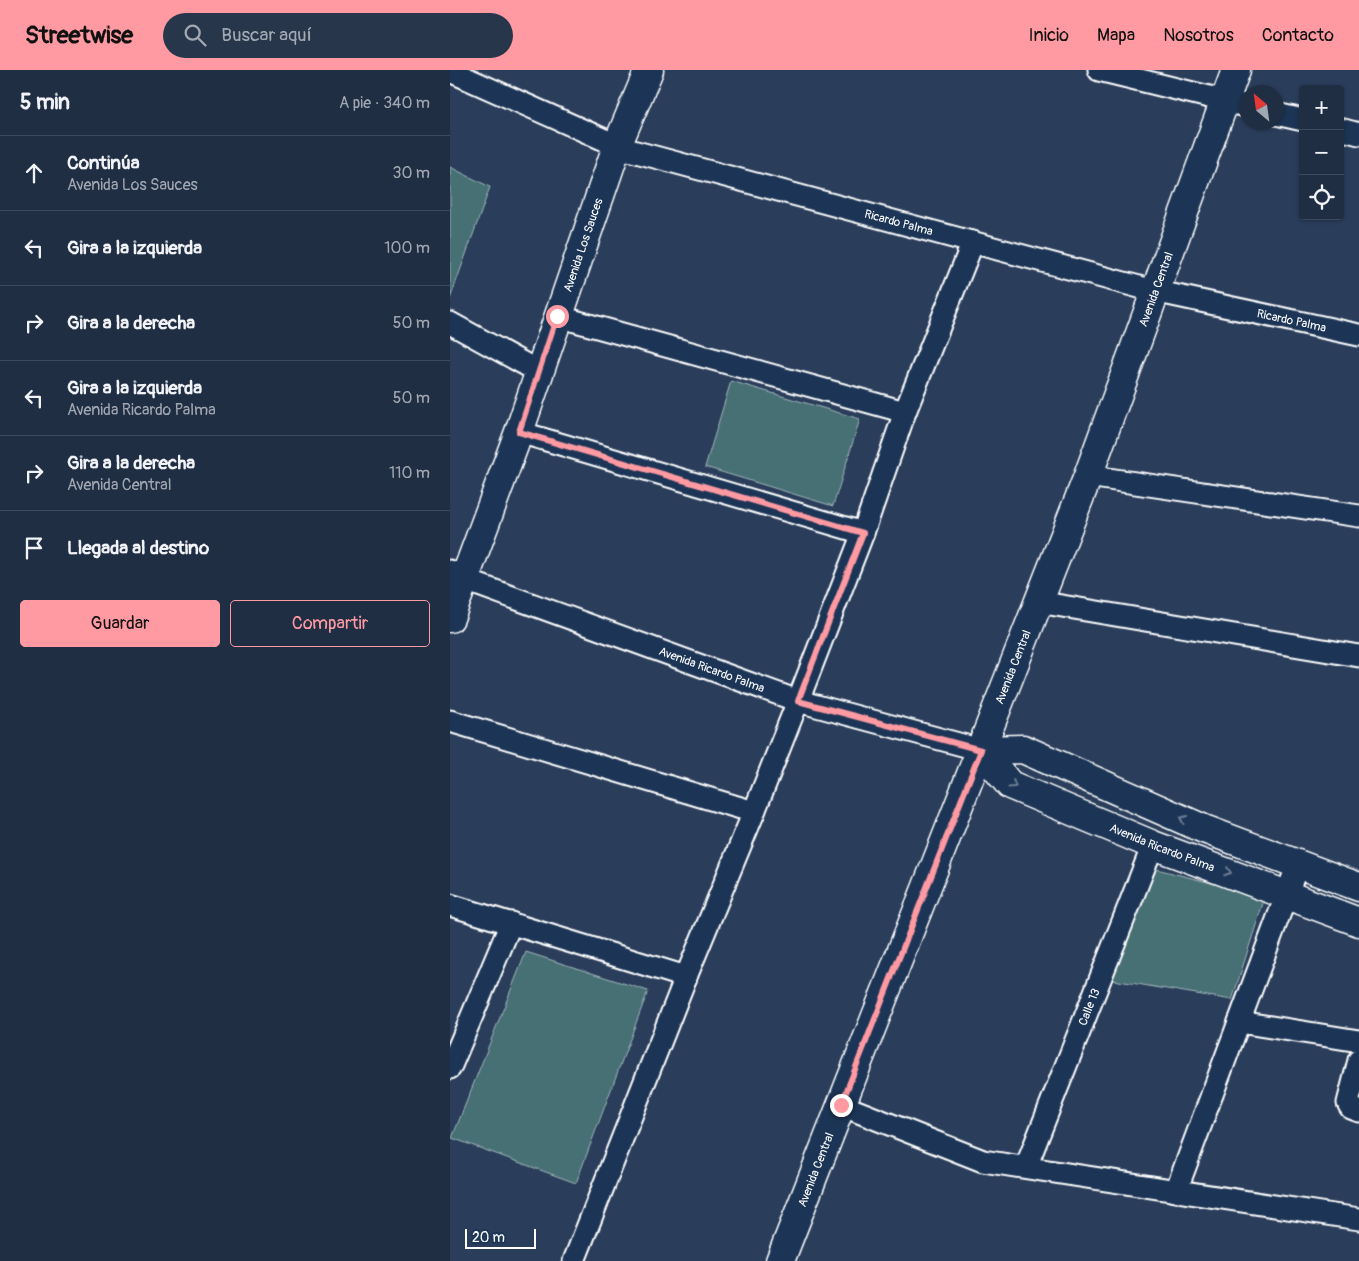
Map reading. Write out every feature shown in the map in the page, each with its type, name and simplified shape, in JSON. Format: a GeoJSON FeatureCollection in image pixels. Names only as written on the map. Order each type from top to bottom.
{"type":"FeatureCollection","features":[{"type":"Feature","properties":{"kind":"street","name":"Avenida Los Sauces"},"geometry":{"type":"LineString","coordinates":[[450,618],[458,575],[519,432],[557,316],[617,146],[649,70]]}},
{"type":"Feature","properties":{"kind":"street"},"geometry":{"type":"LineString","coordinates":[[1100,70],[1235,104]]}},
{"type":"Feature","properties":{"kind":"street","name":"Avenida Central"},"geometry":{"type":"LineString","coordinates":[[780,1261],[1088,476],[1154,291],[1235,104],[1236,70]]}},
{"type":"Feature","properties":{"kind":"street","name":"Ricardo Palma"},"geometry":{"type":"LineString","coordinates":[[450,71],[617,146],[1154,291],[1359,335]]}},
{"type":"Feature","properties":{"kind":"street"},"geometry":{"type":"LineString","coordinates":[[1284,116],[1299,119]]}},
{"type":"Feature","properties":{"kind":"street"},"geometry":{"type":"LineString","coordinates":[[1344,130],[1359,134]]}},
{"type":"Feature","properties":{"kind":"street"},"geometry":{"type":"LineString","coordinates":[[574,1261],[798,701],[863,533],[905,412],[972,242]]}},
{"type":"Feature","properties":{"kind":"street"},"geometry":{"type":"LineString","coordinates":[[557,316],[905,412]]}},
{"type":"Feature","properties":{"kind":"street"},"geometry":{"type":"LineString","coordinates":[[450,323],[539,372]]}},
{"type":"Feature","properties":{"kind":"street"},"geometry":{"type":"LineString","coordinates":[[519,432],[863,533]]}},
{"type":"Feature","properties":{"kind":"street"},"geometry":{"type":"LineString","coordinates":[[1088,476],[1359,516]]}},
{"type":"Feature","properties":{"kind":"street","name":"Avenida Ricardo Palma"},"geometry":{"type":"LineString","coordinates":[[458,575],[798,701],[981,750],[1023,749],[1204,828],[1359,887]]}},
{"type":"Feature","properties":{"kind":"street"},"geometry":{"type":"LineString","coordinates":[[1038,602],[1359,656]]}},
{"type":"Feature","properties":{"kind":"street"},"geometry":{"type":"LineString","coordinates":[[450,721],[754,812]]}},
{"type":"Feature","properties":{"kind":"street","name":"Avenida Ricardo Palma"},"geometry":{"type":"LineString","coordinates":[[981,750],[1010,785],[1153,845],[1359,922]]}},
{"type":"Feature","properties":{"kind":"street","name":"Calle 13"},"geometry":{"type":"LineString","coordinates":[[1026,1167],[1153,845]]}},
{"type":"Feature","properties":{"kind":"street"},"geometry":{"type":"LineString","coordinates":[[1176,1191],[1298,864]]}},
{"type":"Feature","properties":{"kind":"street"},"geometry":{"type":"LineString","coordinates":[[450,905],[686,977]]}},
{"type":"Feature","properties":{"kind":"street"},"geometry":{"type":"LineString","coordinates":[[450,1068],[511,923]]}},
{"type":"Feature","properties":{"kind":"street"},"geometry":{"type":"LineString","coordinates":[[1239,1022],[1359,1041]]}},
{"type":"Feature","properties":{"kind":"street"},"geometry":{"type":"LineString","coordinates":[[1359,1060],[1348,1103],[1352,1108],[1359,1111]]}},
{"type":"Feature","properties":{"kind":"street"},"geometry":{"type":"LineString","coordinates":[[841,1105],[983,1161],[1359,1220]]}},
{"type":"Feature","properties":{"kind":"green space"},"geometry":{"type":"Polygon","coordinates":[[[450,167],[490,187],[450,299],[450,167]]]}},
{"type":"Feature","properties":{"kind":"green space"},"geometry":{"type":"Polygon","coordinates":[[[731,381],[860,419],[833,506],[705,467],[731,381]]]}},
{"type":"Feature","properties":{"kind":"green space"},"geometry":{"type":"Polygon","coordinates":[[[1153,868],[1265,897],[1232,1000],[1107,979],[1153,868]]]}},
{"type":"Feature","properties":{"kind":"green space"},"geometry":{"type":"Polygon","coordinates":[[[526,952],[648,991],[576,1183],[452,1138],[526,952]]]}},
{"type":"Feature","properties":{"kind":"route"},"geometry":{"type":"LineString","coordinates":[[557,316],[519,432],[863,533],[798,701],[981,750],[841,1105]]}}]}
